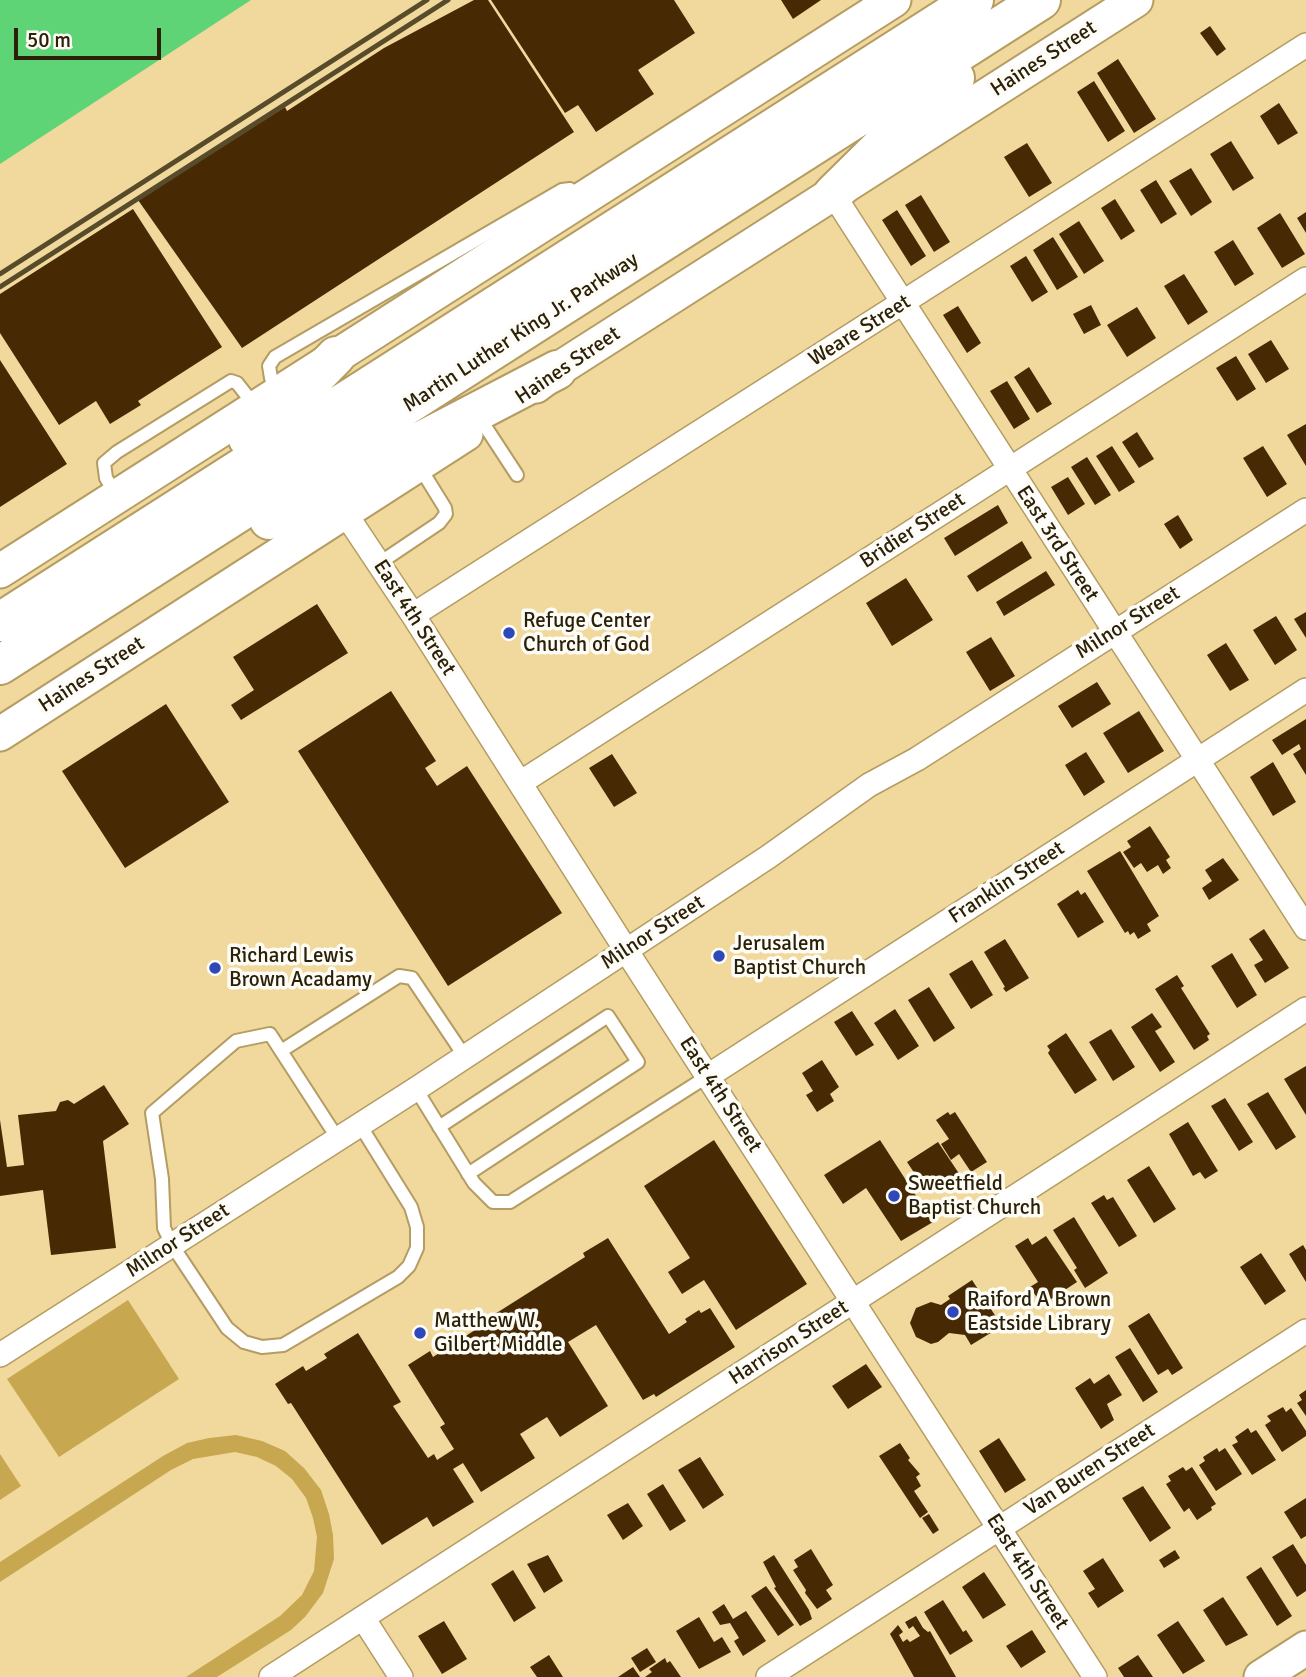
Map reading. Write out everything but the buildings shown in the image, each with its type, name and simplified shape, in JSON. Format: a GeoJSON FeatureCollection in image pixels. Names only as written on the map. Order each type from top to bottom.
{"type":"FeatureCollection","features":[{"type":"Feature","properties":{"kind":"highway","name":"Martin Luther King Jr. Parkway"},"geometry":{"type":"LineString","coordinates":[[0,622],[974,0]]}},
{"type":"Feature","properties":{"kind":"highway","name":"Martin Luther King Jr. Parkway"},"geometry":{"type":"LineString","coordinates":[[0,666],[1041,0]]}},
{"type":"Feature","properties":{"kind":"highway"},"geometry":{"type":"LineString","coordinates":[[833,194],[934,96],[1051,0]]}},
{"type":"Feature","properties":{"kind":"highway"},"geometry":{"type":"LineString","coordinates":[[110,550],[282,411],[336,356]]}},
{"type":"Feature","properties":{"kind":"highway"},"geometry":{"type":"LineString","coordinates":[[77,617],[558,370]]}},
{"type":"Feature","properties":{"kind":"street"},"geometry":{"type":"LineString","coordinates":[[0,571],[894,0]]}},
{"type":"Feature","properties":{"kind":"street","name":"Haines Street"},"geometry":{"type":"LineString","coordinates":[[0,734],[418,466],[558,370],[1136,0]]}},
{"type":"Feature","properties":{"kind":"street","name":"Weare Street"},"geometry":{"type":"LineString","coordinates":[[413,615],[1306,45]]}},
{"type":"Feature","properties":{"kind":"street","name":"East 3rd Street"},"geometry":{"type":"LineString","coordinates":[[833,194],[1009,471],[1306,928]]}},
{"type":"Feature","properties":{"kind":"street","name":"Bridier Street"},"geometry":{"type":"LineString","coordinates":[[520,783],[1306,279]]}},
{"type":"Feature","properties":{"kind":"street","name":"Milnor Street"},"geometry":{"type":"LineString","coordinates":[[0,1355],[465,1057],[768,857],[869,785],[916,758],[1306,510]]}},
{"type":"Feature","properties":{"kind":"street","name":"East 4th Street"},"geometry":{"type":"LineString","coordinates":[[345,513],[1095,1677]]}},
{"type":"Feature","properties":{"kind":"street","name":"Franklin Street"},"geometry":{"type":"LineString","coordinates":[[708,1076],[1306,690]]}},
{"type":"Feature","properties":{"kind":"street","name":"Harrison Street"},"geometry":{"type":"LineString","coordinates":[[271,1677],[1306,1009]]}},
{"type":"Feature","properties":{"kind":"street","name":"Van Buren Street"},"geometry":{"type":"LineString","coordinates":[[768,1677],[1306,1331]]}},
{"type":"Feature","properties":{"kind":"street"},"geometry":{"type":"LineString","coordinates":[[363,1618],[401,1677]]}},
{"type":"Feature","properties":{"kind":"street"},"geometry":{"type":"LineString","coordinates":[[1261,1677],[1306,1648]]}},
{"type":"Feature","properties":{"kind":"lane"},"geometry":{"type":"LineString","coordinates":[[268,399],[271,378],[269,366],[275,357],[562,190],[570,189],[579,201]]}},
{"type":"Feature","properties":{"kind":"lane"},"geometry":{"type":"LineString","coordinates":[[483,423],[517,475]]}},
{"type":"Feature","properties":{"kind":"lane"},"geometry":{"type":"LineString","coordinates":[[379,564],[439,523],[446,514],[445,508],[418,466]]}},
{"type":"Feature","properties":{"kind":"lane"},"geometry":{"type":"LineString","coordinates":[[281,1051],[399,976],[412,978],[465,1057]]}},
{"type":"Feature","properties":{"kind":"lane"},"geometry":{"type":"LineString","coordinates":[[439,1127],[608,1016],[638,1062],[468,1174]]}},
{"type":"Feature","properties":{"kind":"lane"},"geometry":{"type":"LineString","coordinates":[[338,1139],[270,1034],[236,1041],[152,1113],[162,1180],[164,1228],[172,1245],[228,1328],[244,1342],[262,1347],[283,1345],[398,1277],[409,1266],[417,1248],[417,1227],[411,1207],[360,1125]]}},
{"type":"Feature","properties":{"kind":"lane"},"geometry":{"type":"LineString","coordinates":[[416,1089],[474,1183],[493,1202],[510,1202],[708,1076]]}},
{"type":"Feature","properties":{"kind":"shaded area"},"geometry":{"type":"Polygon","coordinates":[[[0,0],[251,0],[0,164],[0,0]]]}},
{"type":"Feature","properties":{"kind":"shaded area"},"geometry":{"type":"Polygon","coordinates":[[[128,1300],[179,1379],[59,1457],[7,1379],[128,1300]]]}},
{"type":"Feature","properties":{"kind":"shaded area"},"geometry":{"type":"Polygon","coordinates":[[[236,1435],[262,1441],[285,1451],[304,1468],[321,1490],[329,1514],[334,1559],[323,1593],[305,1617],[291,1630],[217,1677],[186,1677],[280,1616],[302,1595],[314,1571],[317,1537],[306,1498],[292,1479],[276,1466],[257,1457],[235,1452],[193,1459],[171,1470],[0,1582],[0,1562],[163,1456],[187,1443],[236,1435]]]}},
{"type":"Feature","properties":{"kind":"shaded area"},"geometry":{"type":"Polygon","coordinates":[[[0,1454],[21,1486],[0,1500],[0,1454]]]}},
{"type":"Feature","properties":{"kind":"railway"},"geometry":{"type":"LineString","coordinates":[[0,274],[427,0]]}},
{"type":"Feature","properties":{"kind":"railway"},"geometry":{"type":"LineString","coordinates":[[0,287],[448,0]]}},
{"type":"Feature","properties":{"kind":"place","name":"Refuge Center Church of God"},"geometry":{"type":"Point","coordinates":[509,633]}},
{"type":"Feature","properties":{"kind":"place","name":"Jerusalem Baptist Church"},"geometry":{"type":"Point","coordinates":[719,956]}},
{"type":"Feature","properties":{"kind":"place","name":"Richard Lewis Brown Acadamy"},"geometry":{"type":"Point","coordinates":[215,968]}},
{"type":"Feature","properties":{"kind":"place","name":"Sweetfield Baptist Church"},"geometry":{"type":"Point","coordinates":[894,1196]}},
{"type":"Feature","properties":{"kind":"place","name":"Raiford A Brown Eastside Library"},"geometry":{"type":"Point","coordinates":[953,1312]}},
{"type":"Feature","properties":{"kind":"place","name":"Matthew W. Gilbert Middle"},"geometry":{"type":"Point","coordinates":[420,1333]}}]}
